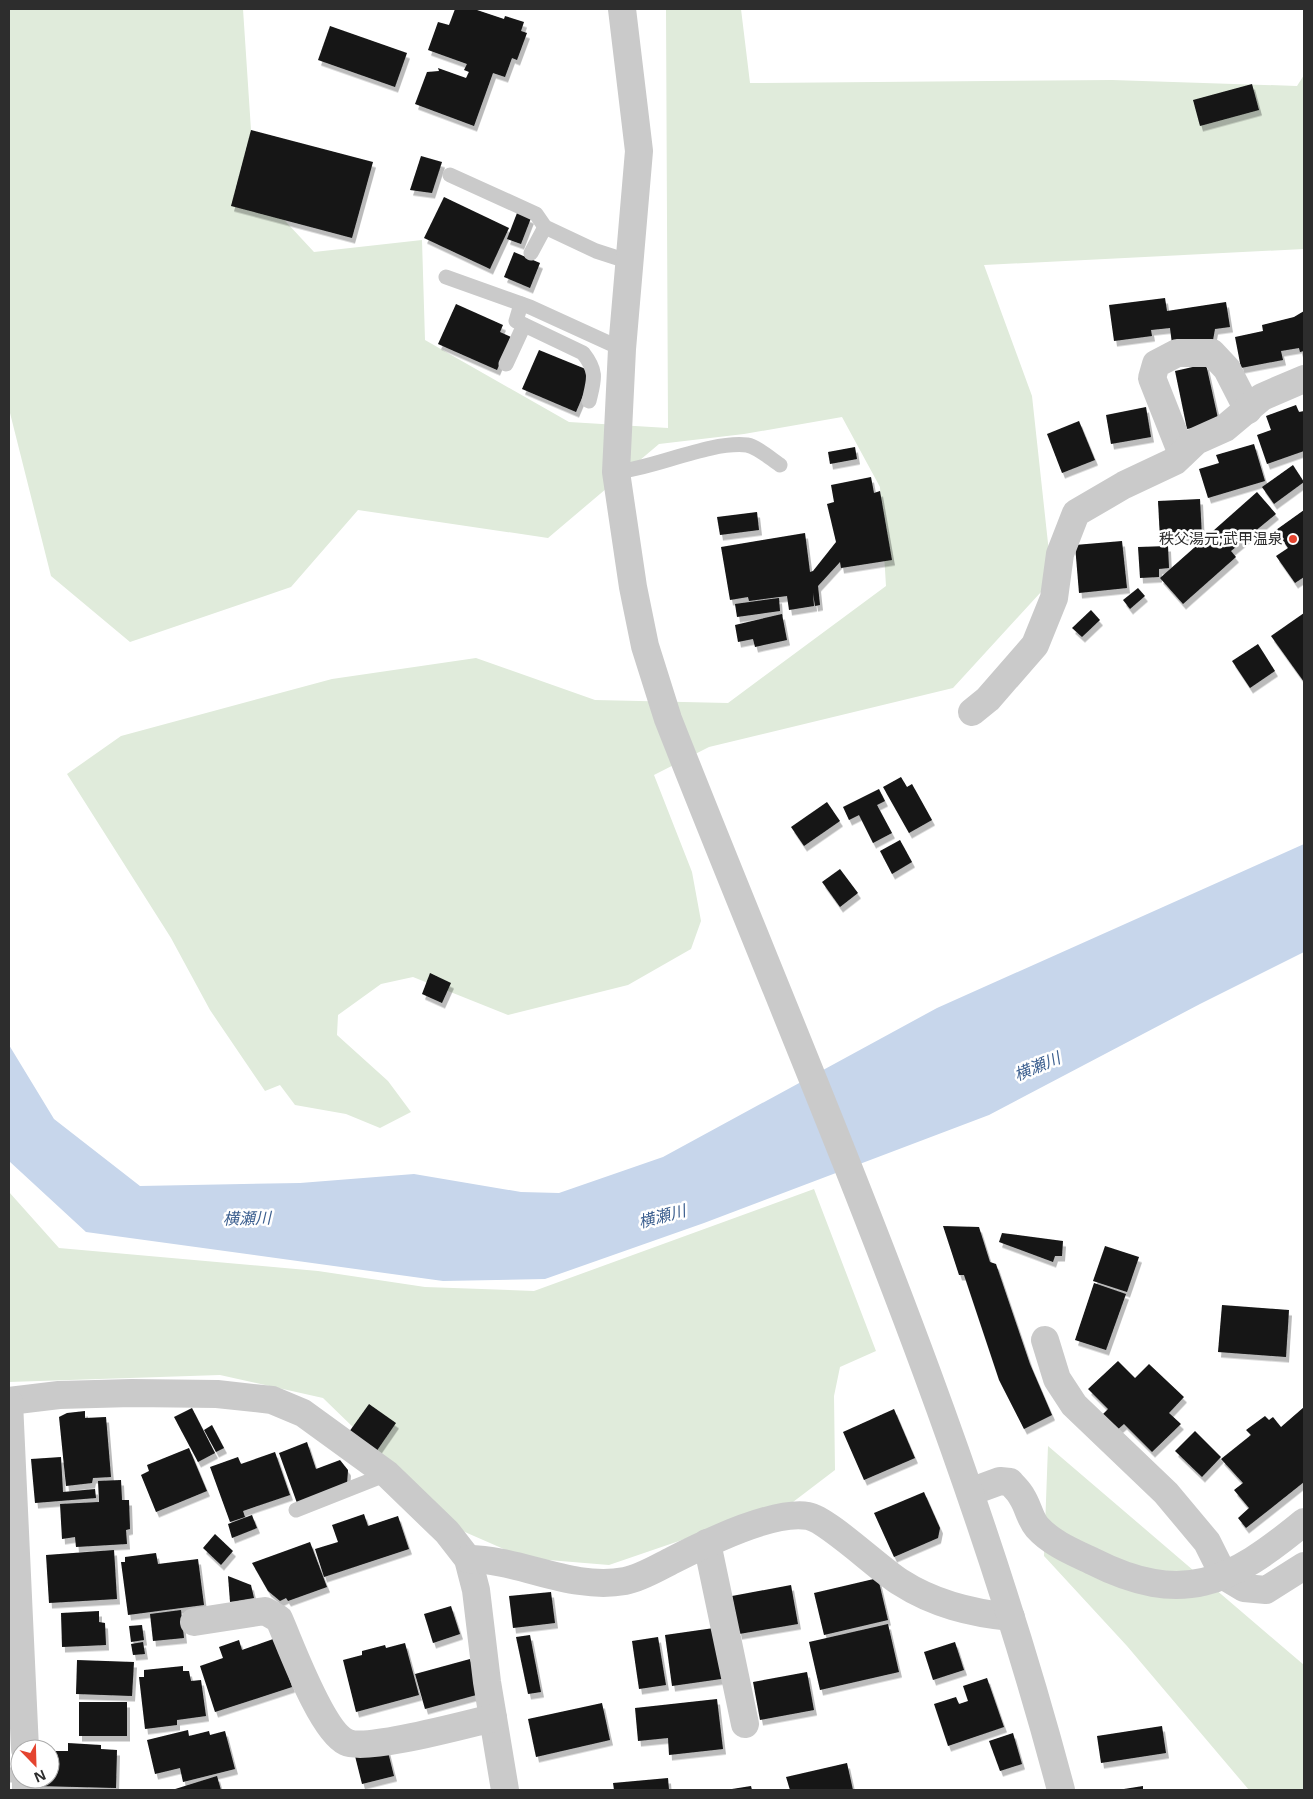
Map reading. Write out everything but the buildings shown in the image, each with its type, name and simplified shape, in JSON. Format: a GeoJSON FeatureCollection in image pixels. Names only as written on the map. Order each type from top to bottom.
{"type":"FeatureCollection","features":[{"type":"Feature","properties":{"kind":"street"},"geometry":{"type":"LineString","coordinates":[[622,9],[639,151],[622,349],[616,472],[633,587],[645,646],[668,719],[871,1227],[970,1492],[1034,1689],[1061,1790]]}},
{"type":"Feature","properties":{"kind":"street"},"geometry":{"type":"LineString","coordinates":[[1182,454],[1152,378],[1156,364],[1176,352],[1212,353],[1227,368],[1248,410]]}},
{"type":"Feature","properties":{"kind":"street"},"geometry":{"type":"LineString","coordinates":[[972,712],[988,699],[1034,644],[1054,598],[1060,554],[1076,513],[1124,485],[1175,461],[1196,441],[1225,428],[1262,396],[1304,379]]}},
{"type":"Feature","properties":{"kind":"street"},"geometry":{"type":"LineString","coordinates":[[1045,1340],[1058,1379],[1074,1405],[1166,1493],[1207,1542],[1224,1576],[1244,1588],[1266,1590],[1304,1566]]}},
{"type":"Feature","properties":{"kind":"street"},"geometry":{"type":"LineString","coordinates":[[24,1739],[16,1687],[9,1402],[59,1395],[132,1393],[217,1394],[272,1400],[303,1413],[387,1474],[447,1532],[468,1559],[476,1590],[493,1718],[505,1790]]}},
{"type":"Feature","properties":{"kind":"street"},"geometry":{"type":"LineString","coordinates":[[970,1492],[1000,1481],[1010,1482],[1022,1496],[1036,1527],[1055,1542],[1140,1582],[1171,1586],[1191,1585],[1224,1576],[1271,1548],[1304,1522]]}},
{"type":"Feature","properties":{"kind":"street"},"geometry":{"type":"LineString","coordinates":[[468,1559],[487,1559],[566,1578],[625,1581],[707,1543],[775,1518],[809,1516],[836,1532],[900,1583],[933,1600],[978,1613],[1011,1617]]}},
{"type":"Feature","properties":{"kind":"street"},"geometry":{"type":"LineString","coordinates":[[707,1543],[745,1724]]}},
{"type":"Feature","properties":{"kind":"street"},"geometry":{"type":"LineString","coordinates":[[194,1622],[265,1611],[279,1619],[328,1726],[346,1742],[364,1744],[418,1736],[493,1718]]}},
{"type":"Feature","properties":{"kind":"lane"},"geometry":{"type":"LineString","coordinates":[[450,175],[536,214],[545,227],[596,251],[630,262]]}},
{"type":"Feature","properties":{"kind":"lane"},"geometry":{"type":"LineString","coordinates":[[530,253],[545,227]]}},
{"type":"Feature","properties":{"kind":"lane"},"geometry":{"type":"LineString","coordinates":[[446,278],[521,304],[622,349]]}},
{"type":"Feature","properties":{"kind":"lane"},"geometry":{"type":"LineString","coordinates":[[521,304],[516,321],[583,353],[595,375],[589,401]]}},
{"type":"Feature","properties":{"kind":"lane"},"geometry":{"type":"LineString","coordinates":[[506,364],[524,325]]}},
{"type":"Feature","properties":{"kind":"lane"},"geometry":{"type":"LineString","coordinates":[[616,472],[636,470],[664,461],[728,446],[749,445],[780,465]]}},
{"type":"Feature","properties":{"kind":"lane"},"geometry":{"type":"LineString","coordinates":[[296,1510],[387,1474]]}},
{"type":"Feature","properties":{"kind":"green space"},"geometry":{"type":"Polygon","coordinates":[[[9,9],[243,9],[251,130],[248,181],[314,252],[422,240],[425,340],[569,422],[668,428],[666,9],[741,9],[750,83],[1112,80],[1297,86],[1304,75],[1304,249],[984,265],[1032,396],[1052,580],[953,688],[709,747],[654,775],[692,872],[701,921],[691,949],[628,985],[508,1015],[413,977],[381,984],[338,1015],[337,1035],[388,1081],[411,1112],[380,1128],[346,1114],[295,1105],[280,1085],[265,1091],[210,1010],[171,938],[67,774],[121,736],[332,679],[476,658],[595,700],[728,703],[886,586],[880,487],[842,417],[744,434],[659,444],[548,538],[358,510],[291,587],[130,642],[51,576],[9,409],[9,9]]]}},
{"type":"Feature","properties":{"kind":"green space"},"geometry":{"type":"Polygon","coordinates":[[[814,1189],[876,1351],[840,1367],[834,1396],[835,1470],[793,1502],[609,1565],[524,1558],[458,1529],[323,1398],[220,1375],[9,1382],[9,1192],[59,1248],[318,1271],[425,1287],[534,1291],[814,1189]]]}},
{"type":"Feature","properties":{"kind":"green space"},"geometry":{"type":"Polygon","coordinates":[[[1048,1446],[1304,1665],[1304,1790],[1249,1790],[1127,1646],[1044,1556],[1048,1446]]]}},
{"type":"Feature","properties":{"kind":"water","name":"横瀬川"},"geometry":{"type":"Polygon","coordinates":[[[1304,844],[1304,952],[1200,1004],[989,1115],[704,1223],[545,1279],[443,1281],[86,1232],[9,1161],[9,1045],[54,1119],[140,1186],[300,1183],[414,1174],[521,1192],[559,1193],[663,1157],[937,1008],[1304,844]]]}},
{"type":"Feature","properties":{"kind":"place","name":"秩父湯元;武甲温泉"},"geometry":{"type":"Point","coordinates":[1293,539]}}]}
